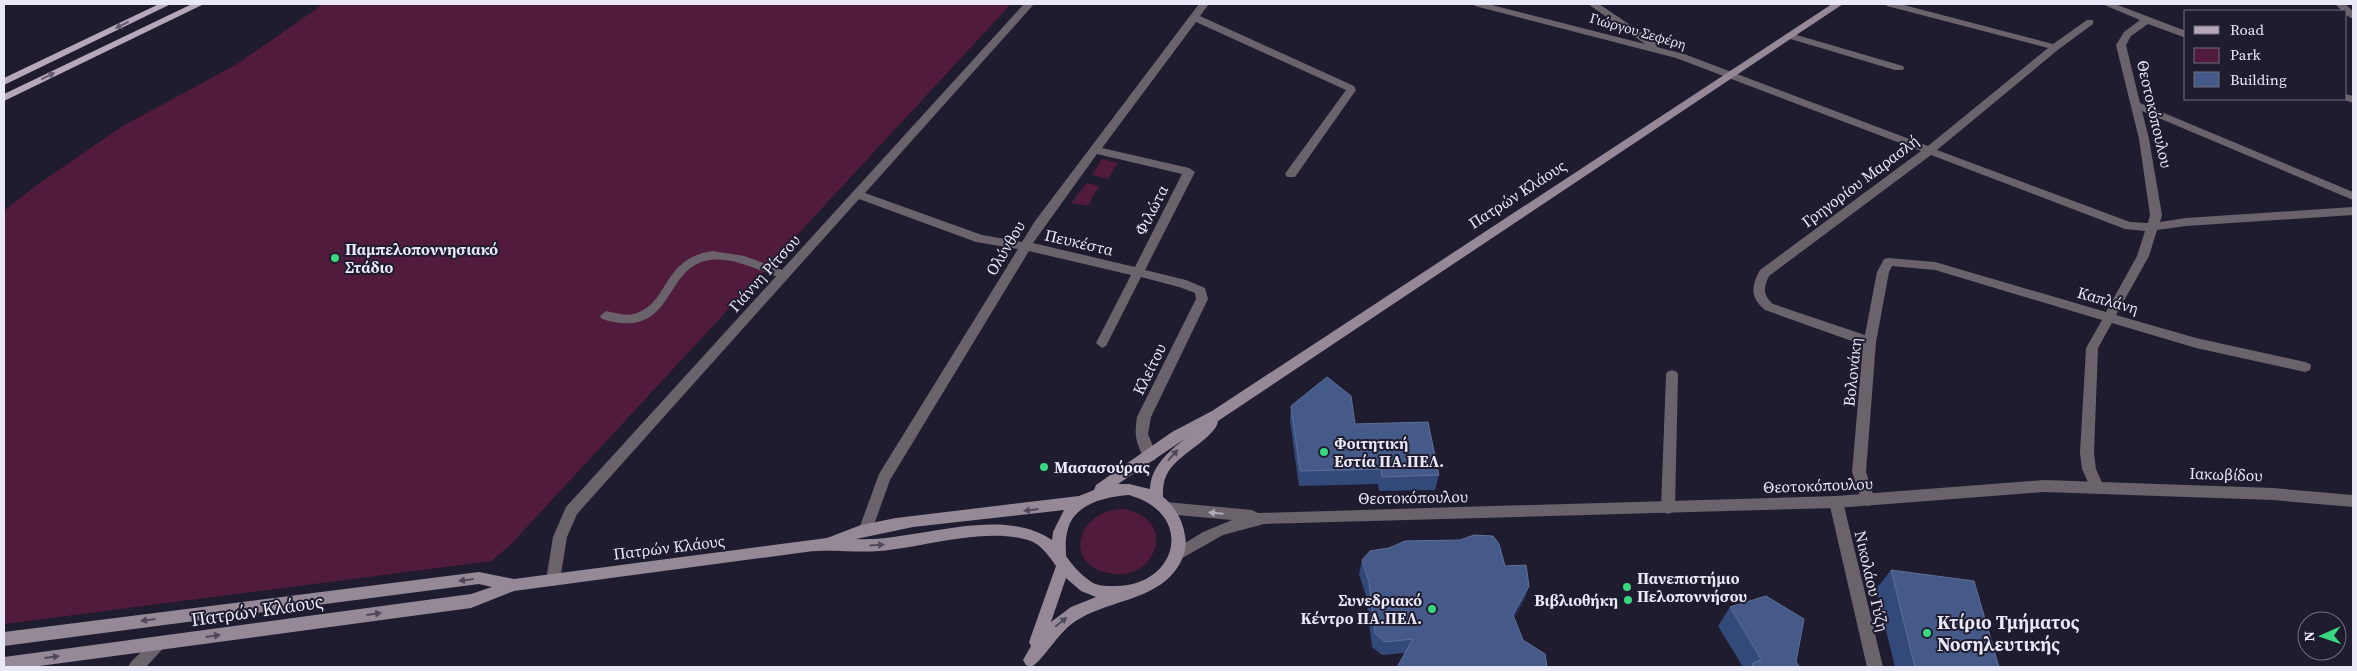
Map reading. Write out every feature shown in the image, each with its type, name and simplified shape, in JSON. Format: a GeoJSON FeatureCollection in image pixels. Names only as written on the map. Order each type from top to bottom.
{"type":"FeatureCollection","features":[{"type":"Feature","properties":{"kind":"main road"},"geometry":{"type":"LineString","coordinates":[[4,82],[166,4]]}},
{"type":"Feature","properties":{"kind":"main road"},"geometry":{"type":"LineString","coordinates":[[4,98],[198,4]]}},
{"type":"Feature","properties":{"kind":"main road","name":"Πατρών Κλάους"},"geometry":{"type":"LineString","coordinates":[[1217,415],[1838,4]]}},
{"type":"Feature","properties":{"kind":"main road"},"geometry":{"type":"LineString","coordinates":[[1030,664],[1061,562],[1057,545],[1060,527],[1070,511],[1079,502],[1150,456],[1177,436],[1217,415]]}},
{"type":"Feature","properties":{"kind":"main road"},"geometry":{"type":"LineString","coordinates":[[1030,664],[1051,631],[1066,618],[1082,608],[1152,584],[1162,576],[1176,555],[1179,545],[1177,526],[1161,504],[1156,485],[1169,459],[1211,424],[1217,415]]}},
{"type":"Feature","properties":{"kind":"main road"},"geometry":{"type":"LineString","coordinates":[[1092,494],[1110,490],[1129,490],[1161,504]]}},
{"type":"Feature","properties":{"kind":"main road"},"geometry":{"type":"LineString","coordinates":[[828,544],[866,529],[1079,502]]}},
{"type":"Feature","properties":{"kind":"main road"},"geometry":{"type":"LineString","coordinates":[[828,544],[878,546],[968,533],[1015,531],[1030,534],[1040,539],[1052,548],[1072,577],[1096,591],[1124,593]]}},
{"type":"Feature","properties":{"kind":"main road","name":"Πατρών Κλάους"},"geometry":{"type":"LineString","coordinates":[[4,664],[471,601],[514,585],[828,544]]}},
{"type":"Feature","properties":{"kind":"main road","name":"Πατρών Κλάους"},"geometry":{"type":"LineString","coordinates":[[4,639],[479,578],[514,585]]}},
{"type":"Feature","properties":{"kind":"street","name":"Γιάννη Ρίτσου"},"geometry":{"type":"LineString","coordinates":[[553,580],[560,537],[571,511],[1029,4]]}},
{"type":"Feature","properties":{"kind":"street","name":"Ολύνθου"},"geometry":{"type":"LineString","coordinates":[[866,529],[884,478],[1039,224],[1204,4]]}},
{"type":"Feature","properties":{"kind":"street","name":"Γιώργου Σεφέρη"},"geometry":{"type":"LineString","coordinates":[[1478,4],[1661,50],[1930,150],[2104,218],[2129,226],[2153,227]]}},
{"type":"Feature","properties":{"kind":"street"},"geometry":{"type":"LineString","coordinates":[[1593,4],[1661,50]]}},
{"type":"Feature","properties":{"kind":"street"},"geometry":{"type":"LineString","coordinates":[[1890,4],[2055,47]]}},
{"type":"Feature","properties":{"kind":"street"},"geometry":{"type":"LineString","coordinates":[[2107,4],[2184,34]]}},
{"type":"Feature","properties":{"kind":"street"},"geometry":{"type":"LineString","coordinates":[[2341,4],[2353,8]]}},
{"type":"Feature","properties":{"kind":"street"},"geometry":{"type":"LineString","coordinates":[[2341,4],[2353,16]]}},
{"type":"Feature","properties":{"kind":"street"},"geometry":{"type":"LineString","coordinates":[[1193,17],[1345,85],[1351,90],[1291,174]]}},
{"type":"Feature","properties":{"kind":"street","name":"Θεοτοκόπουλου"},"geometry":{"type":"LineString","coordinates":[[1264,518],[1836,502],[2044,486],[2097,487],[2089,469],[2087,453],[2090,358],[2092,348],[2143,256],[2156,215],[2155,199],[2137,104],[2121,45],[2127,34],[2147,20]]}},
{"type":"Feature","properties":{"kind":"street","name":"Γρηγορίου Μαρασλή"},"geometry":{"type":"LineString","coordinates":[[1870,342],[1769,308],[1759,298],[1757,290],[1759,282],[1767,270],[1930,150],[2055,47],[2090,22]]}},
{"type":"Feature","properties":{"kind":"street"},"geometry":{"type":"LineString","coordinates":[[1790,36],[1899,68]]}},
{"type":"Feature","properties":{"kind":"street"},"geometry":{"type":"LineString","coordinates":[[2137,104],[2353,196]]}},
{"type":"Feature","properties":{"kind":"street","name":"Φιλώτα"},"geometry":{"type":"LineString","coordinates":[[1094,150],[1189,172],[1102,343]]}},
{"type":"Feature","properties":{"kind":"street","name":"Πευκέστα"},"geometry":{"type":"LineString","coordinates":[[857,194],[980,239],[1025,246],[1191,286],[1201,291],[1202,299]]}},
{"type":"Feature","properties":{"kind":"street"},"geometry":{"type":"LineString","coordinates":[[2153,227],[2186,222],[2353,211]]}},
{"type":"Feature","properties":{"kind":"street"},"geometry":{"type":"LineString","coordinates":[[606,316],[616,320],[635,319],[652,310],[662,300],[676,277],[690,261],[703,257],[735,258],[784,275]]}},
{"type":"Feature","properties":{"kind":"street","name":"Βολονάκη"},"geometry":{"type":"LineString","coordinates":[[1868,500],[1859,472],[1870,342],[1883,272],[1888,262],[1902,262]]}},
{"type":"Feature","properties":{"kind":"street","name":"Καπλάνη"},"geometry":{"type":"LineString","coordinates":[[1902,262],[1935,266],[2196,343],[2306,367]]}},
{"type":"Feature","properties":{"kind":"street","name":"Κλείτου"},"geometry":{"type":"LineString","coordinates":[[1150,456],[1141,434],[1144,417],[1202,299]]}},
{"type":"Feature","properties":{"kind":"street"},"geometry":{"type":"LineString","coordinates":[[1668,508],[1672,375]]}},
{"type":"Feature","properties":{"kind":"street","name":"Ιακωβίδου"},"geometry":{"type":"LineString","coordinates":[[2097,487],[2274,494],[2353,501]]}},
{"type":"Feature","properties":{"kind":"street","name":"Νικολάου Γύζη"},"geometry":{"type":"LineString","coordinates":[[1836,502],[1875,667]]}},
{"type":"Feature","properties":{"kind":"street"},"geometry":{"type":"LineString","coordinates":[[1161,504],[1264,518]]}},
{"type":"Feature","properties":{"kind":"street"},"geometry":{"type":"LineString","coordinates":[[1176,555],[1197,541],[1225,527],[1264,518]]}},
{"type":"Feature","properties":{"kind":"street"},"geometry":{"type":"LineString","coordinates":[[136,667],[160,643]]}},
{"type":"Feature","properties":{"kind":"green space"},"geometry":{"type":"Polygon","coordinates":[[[322,4],[1011,4],[512,543],[492,561],[4,624],[4,211],[34,187],[121,127],[237,64],[322,4]]]}},
{"type":"Feature","properties":{"kind":"green space"},"geometry":{"type":"Polygon","coordinates":[[[1102,159],[1118,163],[1108,179],[1092,175],[1102,159]]]}},
{"type":"Feature","properties":{"kind":"green space"},"geometry":{"type":"Polygon","coordinates":[[[1087,183],[1099,186],[1088,206],[1071,203],[1087,183]]]}},
{"type":"Feature","properties":{"kind":"green space"},"geometry":{"type":"Polygon","coordinates":[[[1122,509],[1140,514],[1151,524],[1156,536],[1155,548],[1149,560],[1139,569],[1125,574],[1108,573],[1094,567],[1085,559],[1081,549],[1081,538],[1086,527],[1094,518],[1107,512],[1122,509]]]}},
{"type":"Feature","properties":{"kind":"building"},"geometry":{"type":"Polygon","coordinates":[[[1327,377],[1351,396],[1355,424],[1428,422],[1439,475],[1382,477],[1381,469],[1300,471],[1291,406],[1327,377]]]}},
{"type":"Feature","properties":{"kind":"building","name":"Συνεδριακό Κέντρο ΠΑ.ΠΕΛ."},"geometry":{"type":"Polygon","coordinates":[[[1474,535],[1493,536],[1499,544],[1505,566],[1526,565],[1529,586],[1513,615],[1523,640],[1545,654],[1547,667],[1397,667],[1413,639],[1385,642],[1375,633],[1369,582],[1362,560],[1370,551],[1389,548],[1405,541],[1460,540],[1474,535]]]}},
{"type":"Feature","properties":{"kind":"building"},"geometry":{"type":"Polygon","coordinates":[[[1891,570],[1974,581],[1999,667],[1915,667],[1891,570]]]}},
{"type":"Feature","properties":{"kind":"building"},"geometry":{"type":"Polygon","coordinates":[[[1766,596],[1804,619],[1796,662],[1800,667],[1753,667],[1752,664],[1761,659],[1730,607],[1766,596]]]}},
{"type":"Feature","properties":{"kind":"place","name":"Παμπελοποννησιακό Στάδιο"},"geometry":{"type":"Point","coordinates":[335,258]}},
{"type":"Feature","properties":{"kind":"place","name":"Φοιτητική Εστία ΠΑ.ΠΕΛ."},"geometry":{"type":"Point","coordinates":[1324,452]}},
{"type":"Feature","properties":{"kind":"place","name":"Μασασούρας"},"geometry":{"type":"Point","coordinates":[1044,467]}},
{"type":"Feature","properties":{"kind":"place","name":"Πανεπιστήμιο Πελοποννήσου"},"geometry":{"type":"Point","coordinates":[1627,587]}},
{"type":"Feature","properties":{"kind":"place","name":"Βιβλιοθήκη"},"geometry":{"type":"Point","coordinates":[1628,600]}},
{"type":"Feature","properties":{"kind":"place","name":"Συνεδριακό Κέντρο ΠΑ.ΠΕΛ."},"geometry":{"type":"Point","coordinates":[1432,609]}},
{"type":"Feature","properties":{"kind":"place","name":"Κτίριο Τμήματος Νοσηλευτικής"},"geometry":{"type":"Point","coordinates":[1927,633]}}]}
